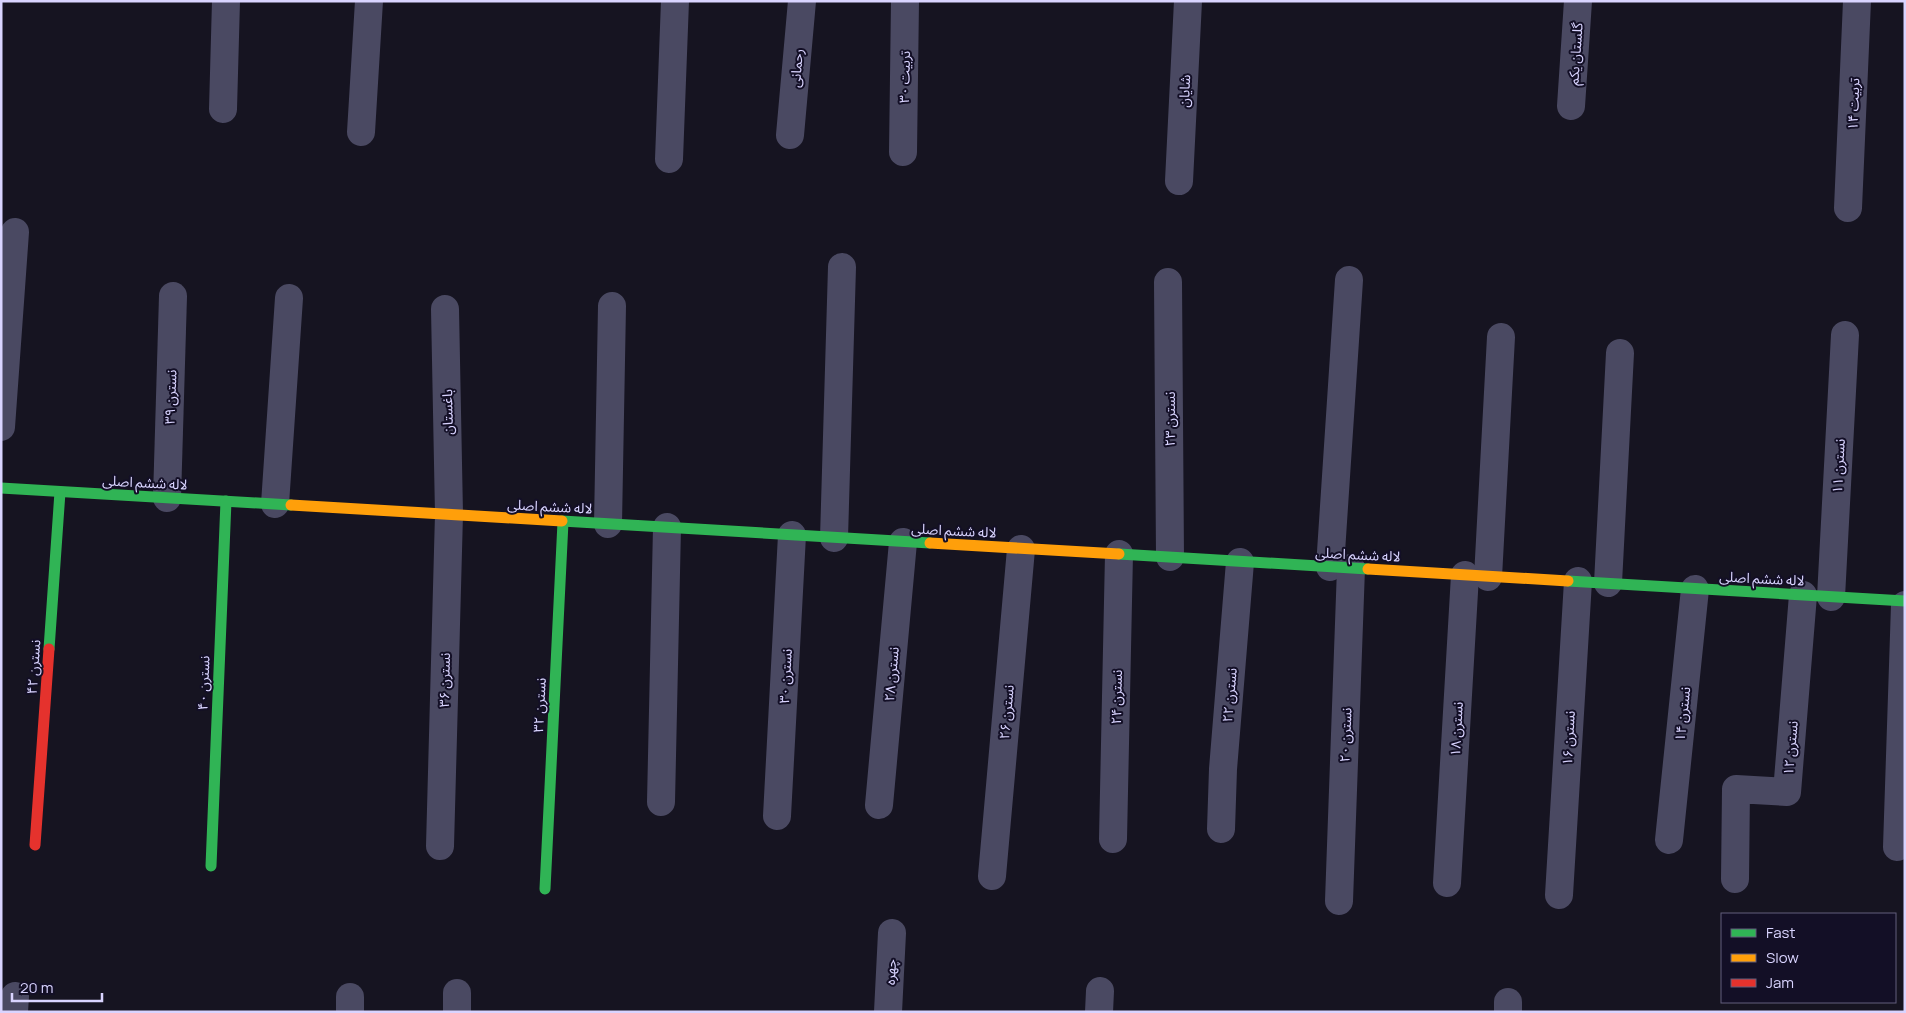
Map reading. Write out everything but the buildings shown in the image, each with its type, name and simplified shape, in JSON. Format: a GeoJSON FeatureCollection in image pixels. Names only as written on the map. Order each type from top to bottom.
{"type":"FeatureCollection","features":[{"type":"Feature","properties":{"kind":"street"},"geometry":{"type":"LineString","coordinates":[[223,109],[226,1]]}},
{"type":"Feature","properties":{"kind":"street"},"geometry":{"type":"LineString","coordinates":[[361,132],[370,1]]}},
{"type":"Feature","properties":{"kind":"street"},"geometry":{"type":"LineString","coordinates":[[669,159],[675,1]]}},
{"type":"Feature","properties":{"kind":"street","name":"رحمانی"},"geometry":{"type":"LineString","coordinates":[[790,135],[802,1]]}},
{"type":"Feature","properties":{"kind":"street","name":"تربیت ۳۰"},"geometry":{"type":"LineString","coordinates":[[902,152],[906,1]]}},
{"type":"Feature","properties":{"kind":"street","name":"شایان"},"geometry":{"type":"LineString","coordinates":[[1179,182],[1188,1]]}},
{"type":"Feature","properties":{"kind":"street","name":"گلستان یکم"},"geometry":{"type":"LineString","coordinates":[[1571,106],[1578,1]]}},
{"type":"Feature","properties":{"kind":"street","name":"تربیت ۱۴"},"geometry":{"type":"LineString","coordinates":[[1848,208],[1857,1]]}},
{"type":"Feature","properties":{"kind":"street"},"geometry":{"type":"LineString","coordinates":[[1,427],[16,232]]}},
{"type":"Feature","properties":{"kind":"street"},"geometry":{"type":"LineString","coordinates":[[834,538],[842,267]]}},
{"type":"Feature","properties":{"kind":"street","name":"نسترن ۲۰"},"geometry":{"type":"LineString","coordinates":[[1338,901],[1341,568],[1349,280]]}},
{"type":"Feature","properties":{"kind":"street","name":"نسترن ۲۳"},"geometry":{"type":"LineString","coordinates":[[1168,282],[1170,557]]}},
{"type":"Feature","properties":{"kind":"street","name":"نسترن ۳۹"},"geometry":{"type":"LineString","coordinates":[[167,498],[173,296]]}},
{"type":"Feature","properties":{"kind":"street"},"geometry":{"type":"LineString","coordinates":[[275,504],[289,298]]}},
{"type":"Feature","properties":{"kind":"street"},"geometry":{"type":"LineString","coordinates":[[608,524],[612,306]]}},
{"type":"Feature","properties":{"kind":"street","name":"باغستان"},"geometry":{"type":"LineString","coordinates":[[445,310],[449,514]]}},
{"type":"Feature","properties":{"kind":"street","name":"نسترن ۱۱"},"geometry":{"type":"LineString","coordinates":[[1830,597],[1845,334]]}},
{"type":"Feature","properties":{"kind":"street","name":"نسترن ۱۸"},"geometry":{"type":"LineString","coordinates":[[1447,883],[1501,337]]}},
{"type":"Feature","properties":{"kind":"street"},"geometry":{"type":"LineString","coordinates":[[1608,583],[1620,353]]}},
{"type":"Feature","properties":{"kind":"street","name":"لاله ششم اصلی"},"geometry":{"type":"LineString","coordinates":[[1,488],[1578,581],[1905,603]]}},
{"type":"Feature","properties":{"kind":"street","name":"نسترن ۴۲"},"geometry":{"type":"LineString","coordinates":[[36,845],[60,492]]}},
{"type":"Feature","properties":{"kind":"street","name":"نسترن ۴۰"},"geometry":{"type":"LineString","coordinates":[[210,866],[226,502]]}},
{"type":"Feature","properties":{"kind":"street","name":"نسترن ۳۶"},"geometry":{"type":"LineString","coordinates":[[440,846],[449,514]]}},
{"type":"Feature","properties":{"kind":"street","name":"نسترن ۳۲"},"geometry":{"type":"LineString","coordinates":[[545,890],[563,522]]}},
{"type":"Feature","properties":{"kind":"street"},"geometry":{"type":"LineString","coordinates":[[661,802],[667,528]]}},
{"type":"Feature","properties":{"kind":"street","name":"نسترن ۳۰"},"geometry":{"type":"LineString","coordinates":[[777,816],[792,535]]}},
{"type":"Feature","properties":{"kind":"street","name":"نسترن ۲۸"},"geometry":{"type":"LineString","coordinates":[[879,805],[904,542]]}},
{"type":"Feature","properties":{"kind":"street","name":"نسترن ۲۶"},"geometry":{"type":"LineString","coordinates":[[992,876],[1021,548]]}},
{"type":"Feature","properties":{"kind":"street","name":"نسترن ۲۴"},"geometry":{"type":"LineString","coordinates":[[1113,839],[1118,554]]}},
{"type":"Feature","properties":{"kind":"street","name":"نسترن ۲۲"},"geometry":{"type":"LineString","coordinates":[[1221,829],[1223,769],[1240,562]]}},
{"type":"Feature","properties":{"kind":"street","name":"نسترن ۱۶"},"geometry":{"type":"LineString","coordinates":[[1559,895],[1578,581]]}},
{"type":"Feature","properties":{"kind":"street","name":"نسترن ۱۴"},"geometry":{"type":"LineString","coordinates":[[1669,840],[1695,589]]}},
{"type":"Feature","properties":{"kind":"street","name":"نسترن ۱۲"},"geometry":{"type":"LineString","coordinates":[[1735,879],[1736,789],[1786,792],[1803,595]]}},
{"type":"Feature","properties":{"kind":"street"},"geometry":{"type":"LineString","coordinates":[[1897,847],[1905,603]]}},
{"type":"Feature","properties":{"kind":"street","name":"چهره"},"geometry":{"type":"LineString","coordinates":[[888,1012],[892,933]]}},
{"type":"Feature","properties":{"kind":"traffic: fast"},"geometry":{"type":"LineString","coordinates":[[1,488],[291,505]]}},
{"type":"Feature","properties":{"kind":"traffic: fast"},"geometry":{"type":"LineString","coordinates":[[49,649],[60,492]]}},
{"type":"Feature","properties":{"kind":"traffic: fast"},"geometry":{"type":"LineString","coordinates":[[211,866],[226,501]]}},
{"type":"Feature","properties":{"kind":"traffic: fast"},"geometry":{"type":"LineString","coordinates":[[562,521],[930,543]]}},
{"type":"Feature","properties":{"kind":"traffic: fast"},"geometry":{"type":"LineString","coordinates":[[545,889],[563,522]]}},
{"type":"Feature","properties":{"kind":"traffic: fast"},"geometry":{"type":"LineString","coordinates":[[1119,554],[1368,569]]}},
{"type":"Feature","properties":{"kind":"traffic: fast"},"geometry":{"type":"LineString","coordinates":[[1568,581],[1905,601]]}},
{"type":"Feature","properties":{"kind":"traffic: slow"},"geometry":{"type":"LineString","coordinates":[[291,505],[562,521]]}},
{"type":"Feature","properties":{"kind":"traffic: slow"},"geometry":{"type":"LineString","coordinates":[[930,543],[1119,554]]}},
{"type":"Feature","properties":{"kind":"traffic: slow"},"geometry":{"type":"LineString","coordinates":[[1368,569],[1568,581]]}},
{"type":"Feature","properties":{"kind":"traffic: jam"},"geometry":{"type":"LineString","coordinates":[[35,845],[49,649]]}}]}
